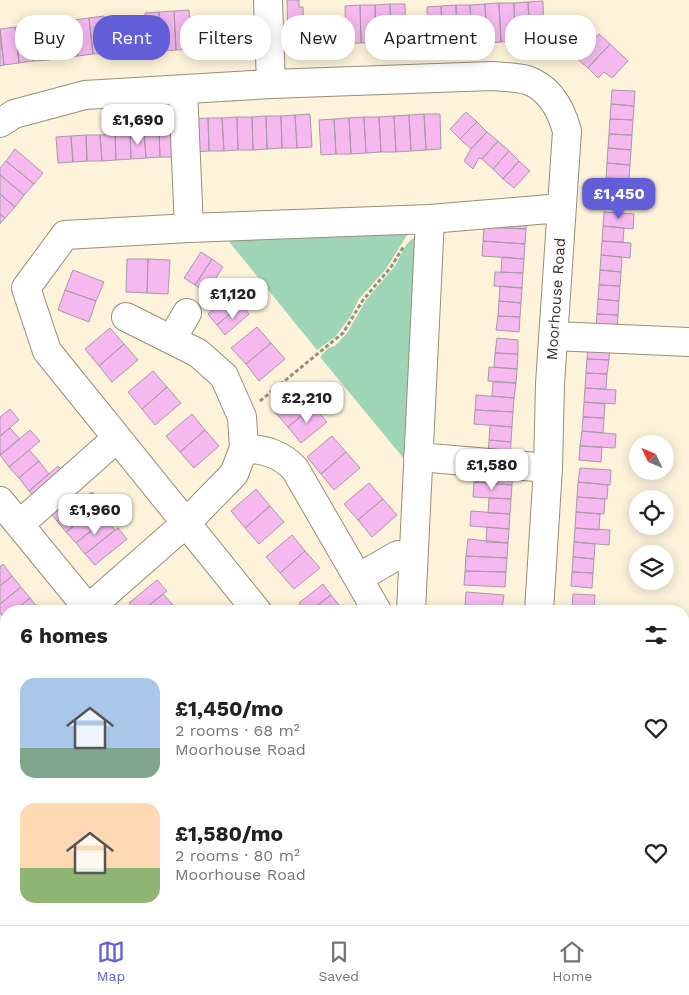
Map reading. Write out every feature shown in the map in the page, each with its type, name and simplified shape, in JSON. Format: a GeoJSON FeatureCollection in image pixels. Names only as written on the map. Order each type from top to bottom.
{"type":"FeatureCollection","features":[{"type":"Feature","properties":{"kind":"street"},"geometry":{"type":"LineString","coordinates":[[268,0],[271,84]]}},
{"type":"Feature","properties":{"kind":"street","name":"Moorhouse Road"},"geometry":{"type":"LineString","coordinates":[[0,123],[14,114],[86,95],[271,84],[492,76],[527,80],[548,92],[562,113],[567,131],[550,384],[548,468],[539,605]]}},
{"type":"Feature","properties":{"kind":"street"},"geometry":{"type":"LineString","coordinates":[[183,90],[189,228]]}},
{"type":"Feature","properties":{"kind":"street"},"geometry":{"type":"LineString","coordinates":[[252,605],[47,351],[26,288],[65,235],[189,228],[430,219],[561,208]]}},
{"type":"Feature","properties":{"kind":"street"},"geometry":{"type":"LineString","coordinates":[[411,605],[430,219]]}},
{"type":"Feature","properties":{"kind":"street"},"geometry":{"type":"LineString","coordinates":[[172,339],[187,313]]}},
{"type":"Feature","properties":{"kind":"street"},"geometry":{"type":"LineString","coordinates":[[95,605],[186,523],[234,474],[244,448],[242,416],[224,376],[198,353],[126,317]]}},
{"type":"Feature","properties":{"kind":"street"},"geometry":{"type":"LineString","coordinates":[[554,336],[689,342]]}},
{"type":"Feature","properties":{"kind":"street"},"geometry":{"type":"LineString","coordinates":[[20,524],[117,438]]}},
{"type":"Feature","properties":{"kind":"street"},"geometry":{"type":"LineString","coordinates":[[244,448],[258,449],[284,458],[295,469],[374,605]]}},
{"type":"Feature","properties":{"kind":"street"},"geometry":{"type":"LineString","coordinates":[[418,457],[548,468]]}},
{"type":"Feature","properties":{"kind":"street"},"geometry":{"type":"LineString","coordinates":[[0,501],[85,605]]}},
{"type":"Feature","properties":{"kind":"street"},"geometry":{"type":"LineString","coordinates":[[358,578],[398,555]]}},
{"type":"Feature","properties":{"kind":"path"},"geometry":{"type":"LineString","coordinates":[[242,416],[343,333],[363,300],[391,267],[412,234],[430,219]]}},
{"type":"Feature","properties":{"kind":"green space"},"geometry":{"type":"Polygon","coordinates":[[[412,227],[386,269],[359,299],[350,317],[335,337],[317,350],[222,233],[412,227]]]}},
{"type":"Feature","properties":{"kind":"green space"},"geometry":{"type":"Polygon","coordinates":[[[415,236],[418,244],[410,466],[320,357],[328,348],[335,346],[347,333],[366,300],[395,266],[406,245],[415,236]]]}},
{"type":"Feature","properties":{"kind":"building"},"geometry":{"type":"Polygon","coordinates":[[[287,0],[299,0],[299,7],[303,7],[303,15],[287,15],[287,0]]]}},
{"type":"Feature","properties":{"kind":"building"},"geometry":{"type":"Polygon","coordinates":[[[543,1],[543,15],[529,15],[528,2],[543,1]]]}},
{"type":"Feature","properties":{"kind":"building"},"geometry":{"type":"Polygon","coordinates":[[[528,2],[529,15],[514,15],[514,3],[528,2]]]}},
{"type":"Feature","properties":{"kind":"building"},"geometry":{"type":"Polygon","coordinates":[[[499,3],[501,42],[495,42],[495,15],[486,15],[485,4],[499,3]]]}},
{"type":"Feature","properties":{"kind":"building"},"geometry":{"type":"Polygon","coordinates":[[[499,3],[514,3],[514,15],[505,15],[505,42],[501,42],[499,3]]]}},
{"type":"Feature","properties":{"kind":"building"},"geometry":{"type":"Polygon","coordinates":[[[390,4],[390,15],[375,15],[375,5],[390,4]]]}},
{"type":"Feature","properties":{"kind":"building"},"geometry":{"type":"Polygon","coordinates":[[[390,4],[405,4],[405,15],[390,15],[390,4]]]}},
{"type":"Feature","properties":{"kind":"building"},"geometry":{"type":"Polygon","coordinates":[[[485,4],[486,15],[471,15],[470,5],[485,4]]]}},
{"type":"Feature","properties":{"kind":"building"},"geometry":{"type":"Polygon","coordinates":[[[360,5],[375,5],[375,15],[365,15],[365,43],[361,43],[360,5]]]}},
{"type":"Feature","properties":{"kind":"building"},"geometry":{"type":"Polygon","coordinates":[[[360,5],[361,43],[355,43],[355,15],[345,15],[345,6],[360,5]]]}},
{"type":"Feature","properties":{"kind":"building"},"geometry":{"type":"Polygon","coordinates":[[[456,5],[456,15],[441,15],[441,6],[456,5]]]}},
{"type":"Feature","properties":{"kind":"building"},"geometry":{"type":"Polygon","coordinates":[[[456,5],[470,5],[471,15],[456,15],[456,5]]]}},
{"type":"Feature","properties":{"kind":"building"},"geometry":{"type":"Polygon","coordinates":[[[441,6],[441,15],[427,15],[427,7],[441,6]]]}},
{"type":"Feature","properties":{"kind":"building"},"geometry":{"type":"Polygon","coordinates":[[[189,10],[189,15],[180,15],[180,50],[176,50],[174,11],[189,10]]]}},
{"type":"Feature","properties":{"kind":"building"},"geometry":{"type":"Polygon","coordinates":[[[174,11],[176,50],[170,50],[170,15],[159,15],[159,12],[174,11]]]}},
{"type":"Feature","properties":{"kind":"building"},"geometry":{"type":"Polygon","coordinates":[[[159,12],[159,15],[145,15],[145,13],[159,12]]]}},
{"type":"Feature","properties":{"kind":"building"},"geometry":{"type":"Polygon","coordinates":[[[93,17],[93,54],[89,18],[93,17]]]}},
{"type":"Feature","properties":{"kind":"building"},"geometry":{"type":"Polygon","coordinates":[[[89,18],[93,54],[83,55],[83,19],[89,18]]]}},
{"type":"Feature","properties":{"kind":"building"},"geometry":{"type":"Polygon","coordinates":[[[15,27],[15,60],[19,60],[19,63],[4,65],[0,29],[15,27]]]}},
{"type":"Feature","properties":{"kind":"building"},"geometry":{"type":"Polygon","coordinates":[[[0,29],[4,65],[0,66],[0,29]]]}},
{"type":"Feature","properties":{"kind":"building"},"geometry":{"type":"Polygon","coordinates":[[[599,34],[610,44],[596,59],[596,37],[599,34]]]}},
{"type":"Feature","properties":{"kind":"building"},"geometry":{"type":"Polygon","coordinates":[[[610,44],[628,61],[612,78],[604,72],[598,78],[588,68],[610,44]]]}},
{"type":"Feature","properties":{"kind":"building"},"geometry":{"type":"Polygon","coordinates":[[[19,60],[33,60],[33,61],[19,63],[19,60]]]}},
{"type":"Feature","properties":{"kind":"building"},"geometry":{"type":"Polygon","coordinates":[[[578,60],[595,60],[588,68],[578,60]]]}},
{"type":"Feature","properties":{"kind":"building"},"geometry":{"type":"Polygon","coordinates":[[[612,90],[635,91],[634,106],[611,104],[612,90]]]}},
{"type":"Feature","properties":{"kind":"building"},"geometry":{"type":"Polygon","coordinates":[[[611,104],[634,106],[633,120],[610,119],[611,104]]]}},
{"type":"Feature","properties":{"kind":"building"},"geometry":{"type":"Polygon","coordinates":[[[466,112],[477,122],[460,139],[450,129],[466,112]]]}},
{"type":"Feature","properties":{"kind":"building"},"geometry":{"type":"Polygon","coordinates":[[[310,114],[312,147],[297,148],[295,115],[310,114]]]}},
{"type":"Feature","properties":{"kind":"building"},"geometry":{"type":"Polygon","coordinates":[[[424,114],[440,114],[441,149],[426,150],[424,114]]]}},
{"type":"Feature","properties":{"kind":"building"},"geometry":{"type":"Polygon","coordinates":[[[424,114],[426,150],[411,151],[409,115],[424,114]]]}},
{"type":"Feature","properties":{"kind":"building"},"geometry":{"type":"Polygon","coordinates":[[[295,115],[297,148],[282,148],[281,116],[295,115]]]}},
{"type":"Feature","properties":{"kind":"building"},"geometry":{"type":"Polygon","coordinates":[[[409,115],[411,151],[396,152],[394,116],[409,115]]]}},
{"type":"Feature","properties":{"kind":"building"},"geometry":{"type":"Polygon","coordinates":[[[266,116],[267,149],[253,150],[252,117],[266,116]]]}},
{"type":"Feature","properties":{"kind":"building"},"geometry":{"type":"Polygon","coordinates":[[[266,116],[281,116],[282,148],[267,149],[266,116]]]}},
{"type":"Feature","properties":{"kind":"building"},"geometry":{"type":"Polygon","coordinates":[[[394,116],[396,152],[381,152],[379,117],[394,116]]]}},
{"type":"Feature","properties":{"kind":"building"},"geometry":{"type":"Polygon","coordinates":[[[237,117],[252,117],[253,150],[238,150],[237,117]]]}},
{"type":"Feature","properties":{"kind":"building"},"geometry":{"type":"Polygon","coordinates":[[[237,117],[238,150],[224,151],[222,118],[237,117]]]}},
{"type":"Feature","properties":{"kind":"building"},"geometry":{"type":"Polygon","coordinates":[[[364,117],[379,117],[381,152],[366,153],[364,117]]]}},
{"type":"Feature","properties":{"kind":"building"},"geometry":{"type":"Polygon","coordinates":[[[364,117],[366,153],[351,154],[349,118],[364,117]]]}},
{"type":"Feature","properties":{"kind":"building"},"geometry":{"type":"Polygon","coordinates":[[[208,118],[209,151],[194,152],[193,119],[208,118]]]}},
{"type":"Feature","properties":{"kind":"building"},"geometry":{"type":"Polygon","coordinates":[[[208,118],[222,118],[224,151],[209,151],[208,118]]]}},
{"type":"Feature","properties":{"kind":"building"},"geometry":{"type":"Polygon","coordinates":[[[349,118],[351,154],[336,154],[334,119],[349,118]]]}},
{"type":"Feature","properties":{"kind":"building"},"geometry":{"type":"Polygon","coordinates":[[[334,119],[336,154],[321,155],[319,120],[334,119]]]}},
{"type":"Feature","properties":{"kind":"building"},"geometry":{"type":"Polygon","coordinates":[[[610,119],[633,120],[632,135],[609,134],[610,119]]]}},
{"type":"Feature","properties":{"kind":"building"},"geometry":{"type":"Polygon","coordinates":[[[477,122],[487,132],[471,149],[460,139],[477,122]]]}},
{"type":"Feature","properties":{"kind":"building"},"geometry":{"type":"Polygon","coordinates":[[[159,131],[160,157],[146,158],[144,132],[159,131]]]}},
{"type":"Feature","properties":{"kind":"building"},"geometry":{"type":"Polygon","coordinates":[[[159,131],[174,131],[175,157],[160,157],[159,131]]]}},
{"type":"Feature","properties":{"kind":"building"},"geometry":{"type":"Polygon","coordinates":[[[144,132],[146,158],[131,159],[130,133],[144,132]]]}},
{"type":"Feature","properties":{"kind":"building"},"geometry":{"type":"Polygon","coordinates":[[[487,132],[498,141],[482,159],[479,158],[473,169],[464,161],[471,149],[487,132]]]}},
{"type":"Feature","properties":{"kind":"building"},"geometry":{"type":"Polygon","coordinates":[[[130,133],[131,159],[116,160],[115,134],[130,133]]]}},
{"type":"Feature","properties":{"kind":"building"},"geometry":{"type":"Polygon","coordinates":[[[115,134],[116,160],[102,161],[100,135],[115,134]]]}},
{"type":"Feature","properties":{"kind":"building"},"geometry":{"type":"Polygon","coordinates":[[[609,134],[632,135],[631,150],[608,148],[609,134]]]}},
{"type":"Feature","properties":{"kind":"building"},"geometry":{"type":"Polygon","coordinates":[[[86,135],[100,135],[102,161],[87,161],[86,135]]]}},
{"type":"Feature","properties":{"kind":"building"},"geometry":{"type":"Polygon","coordinates":[[[86,135],[87,161],[73,162],[71,136],[86,135]]]}},
{"type":"Feature","properties":{"kind":"building"},"geometry":{"type":"Polygon","coordinates":[[[71,136],[73,162],[58,163],[56,137],[71,136]]]}},
{"type":"Feature","properties":{"kind":"building"},"geometry":{"type":"Polygon","coordinates":[[[498,141],[509,151],[493,169],[482,159],[498,141]]]}},
{"type":"Feature","properties":{"kind":"building"},"geometry":{"type":"Polygon","coordinates":[[[608,148],[631,150],[630,165],[607,163],[608,148]]]}},
{"type":"Feature","properties":{"kind":"building"},"geometry":{"type":"Polygon","coordinates":[[[15,149],[43,173],[34,184],[6,161],[15,149]]]}},
{"type":"Feature","properties":{"kind":"building"},"geometry":{"type":"Polygon","coordinates":[[[509,151],[519,161],[503,179],[493,169],[509,151]]]}},
{"type":"Feature","properties":{"kind":"building"},"geometry":{"type":"Polygon","coordinates":[[[6,161],[34,184],[24,195],[0,175],[0,168],[6,161]]]}},
{"type":"Feature","properties":{"kind":"building"},"geometry":{"type":"Polygon","coordinates":[[[519,161],[530,171],[514,188],[503,179],[519,161]]]}},
{"type":"Feature","properties":{"kind":"building"},"geometry":{"type":"Polygon","coordinates":[[[607,163],[630,165],[629,179],[606,178],[607,163]]]}},
{"type":"Feature","properties":{"kind":"building"},"geometry":{"type":"Polygon","coordinates":[[[0,175],[24,195],[15,207],[0,194],[0,175]]]}},
{"type":"Feature","properties":{"kind":"building"},"geometry":{"type":"Polygon","coordinates":[[[606,178],[629,179],[628,194],[605,192],[606,178]]]}},
{"type":"Feature","properties":{"kind":"building"},"geometry":{"type":"Polygon","coordinates":[[[605,192],[628,194],[627,209],[604,207],[605,192]]]}},
{"type":"Feature","properties":{"kind":"building"},"geometry":{"type":"Polygon","coordinates":[[[0,194],[15,207],[5,218],[0,214],[0,194]]]}},
{"type":"Feature","properties":{"kind":"building"},"geometry":{"type":"Polygon","coordinates":[[[604,212],[634,214],[633,229],[603,226],[604,212]]]}},
{"type":"Feature","properties":{"kind":"building"},"geometry":{"type":"Polygon","coordinates":[[[0,214],[5,218],[0,224],[0,214]]]}},
{"type":"Feature","properties":{"kind":"building"},"geometry":{"type":"Polygon","coordinates":[[[505,214],[527,215],[526,229],[504,228],[505,214]]]}},
{"type":"Feature","properties":{"kind":"building"},"geometry":{"type":"Polygon","coordinates":[[[603,226],[624,228],[623,242],[602,241],[603,226]]]}},
{"type":"Feature","properties":{"kind":"building"},"geometry":{"type":"Polygon","coordinates":[[[484,227],[526,229],[525,244],[483,241],[484,227]]]}},
{"type":"Feature","properties":{"kind":"building"},"geometry":{"type":"Polygon","coordinates":[[[483,241],[525,244],[524,259],[482,256],[483,241]]]}},
{"type":"Feature","properties":{"kind":"building"},"geometry":{"type":"Polygon","coordinates":[[[602,241],[631,243],[630,258],[601,255],[602,241]]]}},
{"type":"Feature","properties":{"kind":"building"},"geometry":{"type":"Polygon","coordinates":[[[201,252],[212,259],[195,285],[184,278],[201,252]]]}},
{"type":"Feature","properties":{"kind":"building"},"geometry":{"type":"Polygon","coordinates":[[[601,255],[622,257],[621,272],[600,270],[601,255]]]}},
{"type":"Feature","properties":{"kind":"building"},"geometry":{"type":"Polygon","coordinates":[[[502,257],[524,259],[523,273],[501,272],[502,257]]]}},
{"type":"Feature","properties":{"kind":"building"},"geometry":{"type":"Polygon","coordinates":[[[127,259],[148,259],[147,293],[126,292],[127,259]]]}},
{"type":"Feature","properties":{"kind":"building"},"geometry":{"type":"Polygon","coordinates":[[[148,259],[170,260],[168,294],[147,293],[148,259]]]}},
{"type":"Feature","properties":{"kind":"building"},"geometry":{"type":"Polygon","coordinates":[[[212,259],[223,267],[206,293],[195,285],[212,259]]]}},
{"type":"Feature","properties":{"kind":"building"},"geometry":{"type":"Polygon","coordinates":[[[73,270],[104,282],[96,301],[65,290],[73,270]]]}},
{"type":"Feature","properties":{"kind":"building"},"geometry":{"type":"Polygon","coordinates":[[[600,270],[621,272],[620,286],[599,285],[600,270]]]}},
{"type":"Feature","properties":{"kind":"building"},"geometry":{"type":"Polygon","coordinates":[[[495,272],[523,273],[522,288],[494,286],[495,272]]]}},
{"type":"Feature","properties":{"kind":"building"},"geometry":{"type":"Polygon","coordinates":[[[599,285],[620,286],[619,301],[598,299],[599,285]]]}},
{"type":"Feature","properties":{"kind":"building"},"geometry":{"type":"Polygon","coordinates":[[[500,286],[522,288],[521,303],[499,301],[500,286]]]}},
{"type":"Feature","properties":{"kind":"building"},"geometry":{"type":"Polygon","coordinates":[[[65,290],[96,301],[89,322],[58,310],[65,290]]]}},
{"type":"Feature","properties":{"kind":"building"},"geometry":{"type":"Polygon","coordinates":[[[232,294],[241,304],[217,325],[208,314],[232,294]]]}},
{"type":"Feature","properties":{"kind":"building"},"geometry":{"type":"Polygon","coordinates":[[[598,299],[619,301],[618,315],[597,314],[598,299]]]}},
{"type":"Feature","properties":{"kind":"building"},"geometry":{"type":"Polygon","coordinates":[[[499,301],[521,303],[520,317],[498,316],[499,301]]]}},
{"type":"Feature","properties":{"kind":"building"},"geometry":{"type":"Polygon","coordinates":[[[241,304],[249,314],[225,335],[217,325],[241,304]]]}},
{"type":"Feature","properties":{"kind":"building"},"geometry":{"type":"Polygon","coordinates":[[[597,314],[618,315],[617,330],[596,328],[597,314]]]}},
{"type":"Feature","properties":{"kind":"building"},"geometry":{"type":"Polygon","coordinates":[[[498,316],[520,317],[519,332],[496,330],[498,316]]]}},
{"type":"Feature","properties":{"kind":"building"},"geometry":{"type":"Polygon","coordinates":[[[257,327],[271,343],[246,364],[231,348],[257,327]]]}},
{"type":"Feature","properties":{"kind":"building"},"geometry":{"type":"Polygon","coordinates":[[[110,328],[124,344],[99,366],[85,349],[110,328]]]}},
{"type":"Feature","properties":{"kind":"building"},"geometry":{"type":"Polygon","coordinates":[[[497,338],[518,340],[518,354],[495,353],[497,338]]]}},
{"type":"Feature","properties":{"kind":"building"},"geometry":{"type":"Polygon","coordinates":[[[271,343],[285,359],[259,381],[246,364],[271,343]]]}},
{"type":"Feature","properties":{"kind":"building"},"geometry":{"type":"Polygon","coordinates":[[[124,344],[138,360],[112,382],[99,366],[124,344]]]}},
{"type":"Feature","properties":{"kind":"building"},"geometry":{"type":"Polygon","coordinates":[[[588,344],[610,345],[609,360],[587,359],[588,344]]]}},
{"type":"Feature","properties":{"kind":"building"},"geometry":{"type":"Polygon","coordinates":[[[495,353],[518,354],[517,369],[494,367],[495,353]]]}},
{"type":"Feature","properties":{"kind":"building"},"geometry":{"type":"Polygon","coordinates":[[[587,359],[609,360],[607,374],[586,373],[587,359]]]}},
{"type":"Feature","properties":{"kind":"building"},"geometry":{"type":"Polygon","coordinates":[[[489,367],[517,369],[516,383],[488,381],[489,367]]]}},
{"type":"Feature","properties":{"kind":"building"},"geometry":{"type":"Polygon","coordinates":[[[153,371],[167,387],[142,409],[128,392],[153,371]]]}},
{"type":"Feature","properties":{"kind":"building"},"geometry":{"type":"Polygon","coordinates":[[[586,373],[607,374],[606,389],[585,388],[586,373]]]}},
{"type":"Feature","properties":{"kind":"building"},"geometry":{"type":"Polygon","coordinates":[[[493,382],[516,383],[514,398],[492,396],[493,382]]]}},
{"type":"Feature","properties":{"kind":"building"},"geometry":{"type":"Polygon","coordinates":[[[167,387],[181,403],[155,425],[142,409],[167,387]]]}},
{"type":"Feature","properties":{"kind":"building"},"geometry":{"type":"Polygon","coordinates":[[[585,388],[616,390],[615,404],[584,402],[585,388]]]}},
{"type":"Feature","properties":{"kind":"building"},"geometry":{"type":"Polygon","coordinates":[[[299,389],[313,406],[288,427],[274,411],[299,389]]]}},
{"type":"Feature","properties":{"kind":"building"},"geometry":{"type":"Polygon","coordinates":[[[476,395],[514,398],[513,412],[475,410],[476,395]]]}},
{"type":"Feature","properties":{"kind":"building"},"geometry":{"type":"Polygon","coordinates":[[[584,402],[605,404],[604,418],[583,417],[584,402]]]}},
{"type":"Feature","properties":{"kind":"building"},"geometry":{"type":"Polygon","coordinates":[[[313,406],[327,422],[301,443],[288,427],[313,406]]]}},
{"type":"Feature","properties":{"kind":"building"},"geometry":{"type":"Polygon","coordinates":[[[10,409],[19,420],[0,436],[0,417],[10,409]]]}},
{"type":"Feature","properties":{"kind":"building"},"geometry":{"type":"Polygon","coordinates":[[[475,410],[513,412],[512,427],[474,424],[475,410]]]}},
{"type":"Feature","properties":{"kind":"building"},"geometry":{"type":"Polygon","coordinates":[[[192,414],[205,430],[180,452],[166,436],[192,414]]]}},
{"type":"Feature","properties":{"kind":"building"},"geometry":{"type":"Polygon","coordinates":[[[583,417],[604,418],[603,433],[582,431],[583,417]]]}},
{"type":"Feature","properties":{"kind":"building"},"geometry":{"type":"Polygon","coordinates":[[[490,425],[512,427],[511,442],[489,440],[490,425]]]}},
{"type":"Feature","properties":{"kind":"building"},"geometry":{"type":"Polygon","coordinates":[[[10,428],[20,439],[0,455],[0,436],[10,428]]]}},
{"type":"Feature","properties":{"kind":"building"},"geometry":{"type":"Polygon","coordinates":[[[30,430],[40,441],[9,467],[0,455],[30,430]]]}},
{"type":"Feature","properties":{"kind":"building"},"geometry":{"type":"Polygon","coordinates":[[[205,430],[219,446],[194,468],[180,452],[205,430]]]}},
{"type":"Feature","properties":{"kind":"building"},"geometry":{"type":"Polygon","coordinates":[[[582,431],[616,434],[615,448],[580,446],[582,431]]]}},
{"type":"Feature","properties":{"kind":"building"},"geometry":{"type":"Polygon","coordinates":[[[332,436],[346,452],[321,474],[307,457],[332,436]]]}},
{"type":"Feature","properties":{"kind":"building"},"geometry":{"type":"Polygon","coordinates":[[[489,440],[511,442],[510,456],[488,455],[489,440]]]}},
{"type":"Feature","properties":{"kind":"building"},"geometry":{"type":"Polygon","coordinates":[[[580,446],[602,447],[601,462],[579,460],[580,446]]]}},
{"type":"Feature","properties":{"kind":"building"},"geometry":{"type":"Polygon","coordinates":[[[29,450],[39,461],[19,478],[9,467],[29,450]]]}},
{"type":"Feature","properties":{"kind":"building"},"geometry":{"type":"Polygon","coordinates":[[[346,452],[360,468],[334,490],[321,474],[346,452]]]}},
{"type":"Feature","properties":{"kind":"building"},"geometry":{"type":"Polygon","coordinates":[[[39,461],[49,474],[29,491],[19,478],[39,461]]]}},
{"type":"Feature","properties":{"kind":"building"},"geometry":{"type":"Polygon","coordinates":[[[58,466],[68,477],[39,502],[29,491],[58,466]]]}},
{"type":"Feature","properties":{"kind":"building"},"geometry":{"type":"Polygon","coordinates":[[[475,468],[513,470],[512,485],[474,482],[475,468]]]}},
{"type":"Feature","properties":{"kind":"building"},"geometry":{"type":"Polygon","coordinates":[[[580,468],[611,470],[610,485],[578,482],[580,468]]]}},
{"type":"Feature","properties":{"kind":"building"},"geometry":{"type":"Polygon","coordinates":[[[474,482],[512,485],[511,499],[473,497],[474,482]]]}},
{"type":"Feature","properties":{"kind":"building"},"geometry":{"type":"Polygon","coordinates":[[[578,482],[608,485],[607,499],[577,497],[578,482]]]}},
{"type":"Feature","properties":{"kind":"building"},"geometry":{"type":"Polygon","coordinates":[[[369,483],[383,499],[358,520],[344,504],[369,483]]]}},
{"type":"Feature","properties":{"kind":"building"},"geometry":{"type":"Polygon","coordinates":[[[256,489],[270,506],[245,528],[231,511],[256,489]]]}},
{"type":"Feature","properties":{"kind":"building"},"geometry":{"type":"Polygon","coordinates":[[[71,491],[81,502],[57,521],[48,510],[71,491]]]}},
{"type":"Feature","properties":{"kind":"building"},"geometry":{"type":"Polygon","coordinates":[[[92,492],[97,498],[83,514],[85,517],[66,532],[57,521],[92,492]]]}},
{"type":"Feature","properties":{"kind":"building"},"geometry":{"type":"Polygon","coordinates":[[[577,497],[605,499],[604,514],[576,512],[577,497]]]}},
{"type":"Feature","properties":{"kind":"building"},"geometry":{"type":"Polygon","coordinates":[[[489,498],[511,499],[510,514],[488,513],[489,498]]]}},
{"type":"Feature","properties":{"kind":"building"},"geometry":{"type":"Polygon","coordinates":[[[383,499],[397,515],[372,537],[358,520],[383,499]]]}},
{"type":"Feature","properties":{"kind":"building"},"geometry":{"type":"Polygon","coordinates":[[[270,506],[284,522],[259,544],[245,528],[270,506]]]}},
{"type":"Feature","properties":{"kind":"building"},"geometry":{"type":"Polygon","coordinates":[[[471,511],[510,514],[509,529],[470,526],[471,511]]]}},
{"type":"Feature","properties":{"kind":"building"},"geometry":{"type":"Polygon","coordinates":[[[576,512],[600,514],[599,530],[575,528],[576,512]]]}},
{"type":"Feature","properties":{"kind":"building"},"geometry":{"type":"Polygon","coordinates":[[[85,517],[95,528],[76,543],[66,532],[85,517]]]}},
{"type":"Feature","properties":{"kind":"building"},"geometry":{"type":"Polygon","coordinates":[[[105,519],[115,530],[85,554],[76,543],[105,519]]]}},
{"type":"Feature","properties":{"kind":"building"},"geometry":{"type":"Polygon","coordinates":[[[487,527],[509,529],[508,543],[486,542],[487,527]]]}},
{"type":"Feature","properties":{"kind":"building"},"geometry":{"type":"Polygon","coordinates":[[[118,528],[127,539],[95,565],[85,554],[118,528]]]}},
{"type":"Feature","properties":{"kind":"building"},"geometry":{"type":"Polygon","coordinates":[[[575,528],[610,530],[609,545],[574,542],[575,528]]]}},
{"type":"Feature","properties":{"kind":"building"},"geometry":{"type":"Polygon","coordinates":[[[292,535],[305,551],[280,573],[266,557],[292,535]]]}},
{"type":"Feature","properties":{"kind":"building"},"geometry":{"type":"Polygon","coordinates":[[[468,539],[508,543],[507,558],[466,556],[468,539]]]}},
{"type":"Feature","properties":{"kind":"building"},"geometry":{"type":"Polygon","coordinates":[[[574,542],[595,544],[594,559],[573,557],[574,542]]]}},
{"type":"Feature","properties":{"kind":"building"},"geometry":{"type":"Polygon","coordinates":[[[305,551],[320,568],[294,589],[280,573],[305,551]]]}},
{"type":"Feature","properties":{"kind":"building"},"geometry":{"type":"Polygon","coordinates":[[[466,556],[507,558],[506,572],[465,571],[466,556]]]}},
{"type":"Feature","properties":{"kind":"building"},"geometry":{"type":"Polygon","coordinates":[[[573,557],[594,559],[593,573],[572,572],[573,557]]]}},
{"type":"Feature","properties":{"kind":"building"},"geometry":{"type":"Polygon","coordinates":[[[3,564],[12,576],[0,586],[0,567],[3,564]]]}},
{"type":"Feature","properties":{"kind":"building"},"geometry":{"type":"Polygon","coordinates":[[[465,571],[506,572],[505,587],[464,585],[465,571]]]}},
{"type":"Feature","properties":{"kind":"building"},"geometry":{"type":"Polygon","coordinates":[[[572,572],[593,573],[592,588],[571,586],[572,572]]]}},
{"type":"Feature","properties":{"kind":"building"},"geometry":{"type":"Polygon","coordinates":[[[12,576],[21,587],[0,604],[0,586],[12,576]]]}},
{"type":"Feature","properties":{"kind":"building"},"geometry":{"type":"Polygon","coordinates":[[[157,580],[167,591],[150,605],[131,605],[129,603],[157,580]]]}},
{"type":"Feature","properties":{"kind":"building"},"geometry":{"type":"Polygon","coordinates":[[[323,584],[331,595],[318,605],[300,605],[299,603],[323,584]]]}},
{"type":"Feature","properties":{"kind":"building"},"geometry":{"type":"Polygon","coordinates":[[[21,587],[30,598],[21,605],[0,604],[21,587]]]}},
{"type":"Feature","properties":{"kind":"building"},"geometry":{"type":"Polygon","coordinates":[[[466,592],[504,595],[503,605],[465,605],[466,592]]]}},
{"type":"Feature","properties":{"kind":"building"},"geometry":{"type":"Polygon","coordinates":[[[163,594],[173,605],[149,605],[163,594]]]}},
{"type":"Feature","properties":{"kind":"building"},"geometry":{"type":"Polygon","coordinates":[[[573,594],[595,595],[594,605],[572,605],[573,594]]]}},
{"type":"Feature","properties":{"kind":"building"},"geometry":{"type":"Polygon","coordinates":[[[331,595],[339,605],[318,605],[331,595]]]}},
{"type":"Feature","properties":{"kind":"building"},"geometry":{"type":"Polygon","coordinates":[[[30,598],[36,605],[21,605],[30,598]]]}}]}
